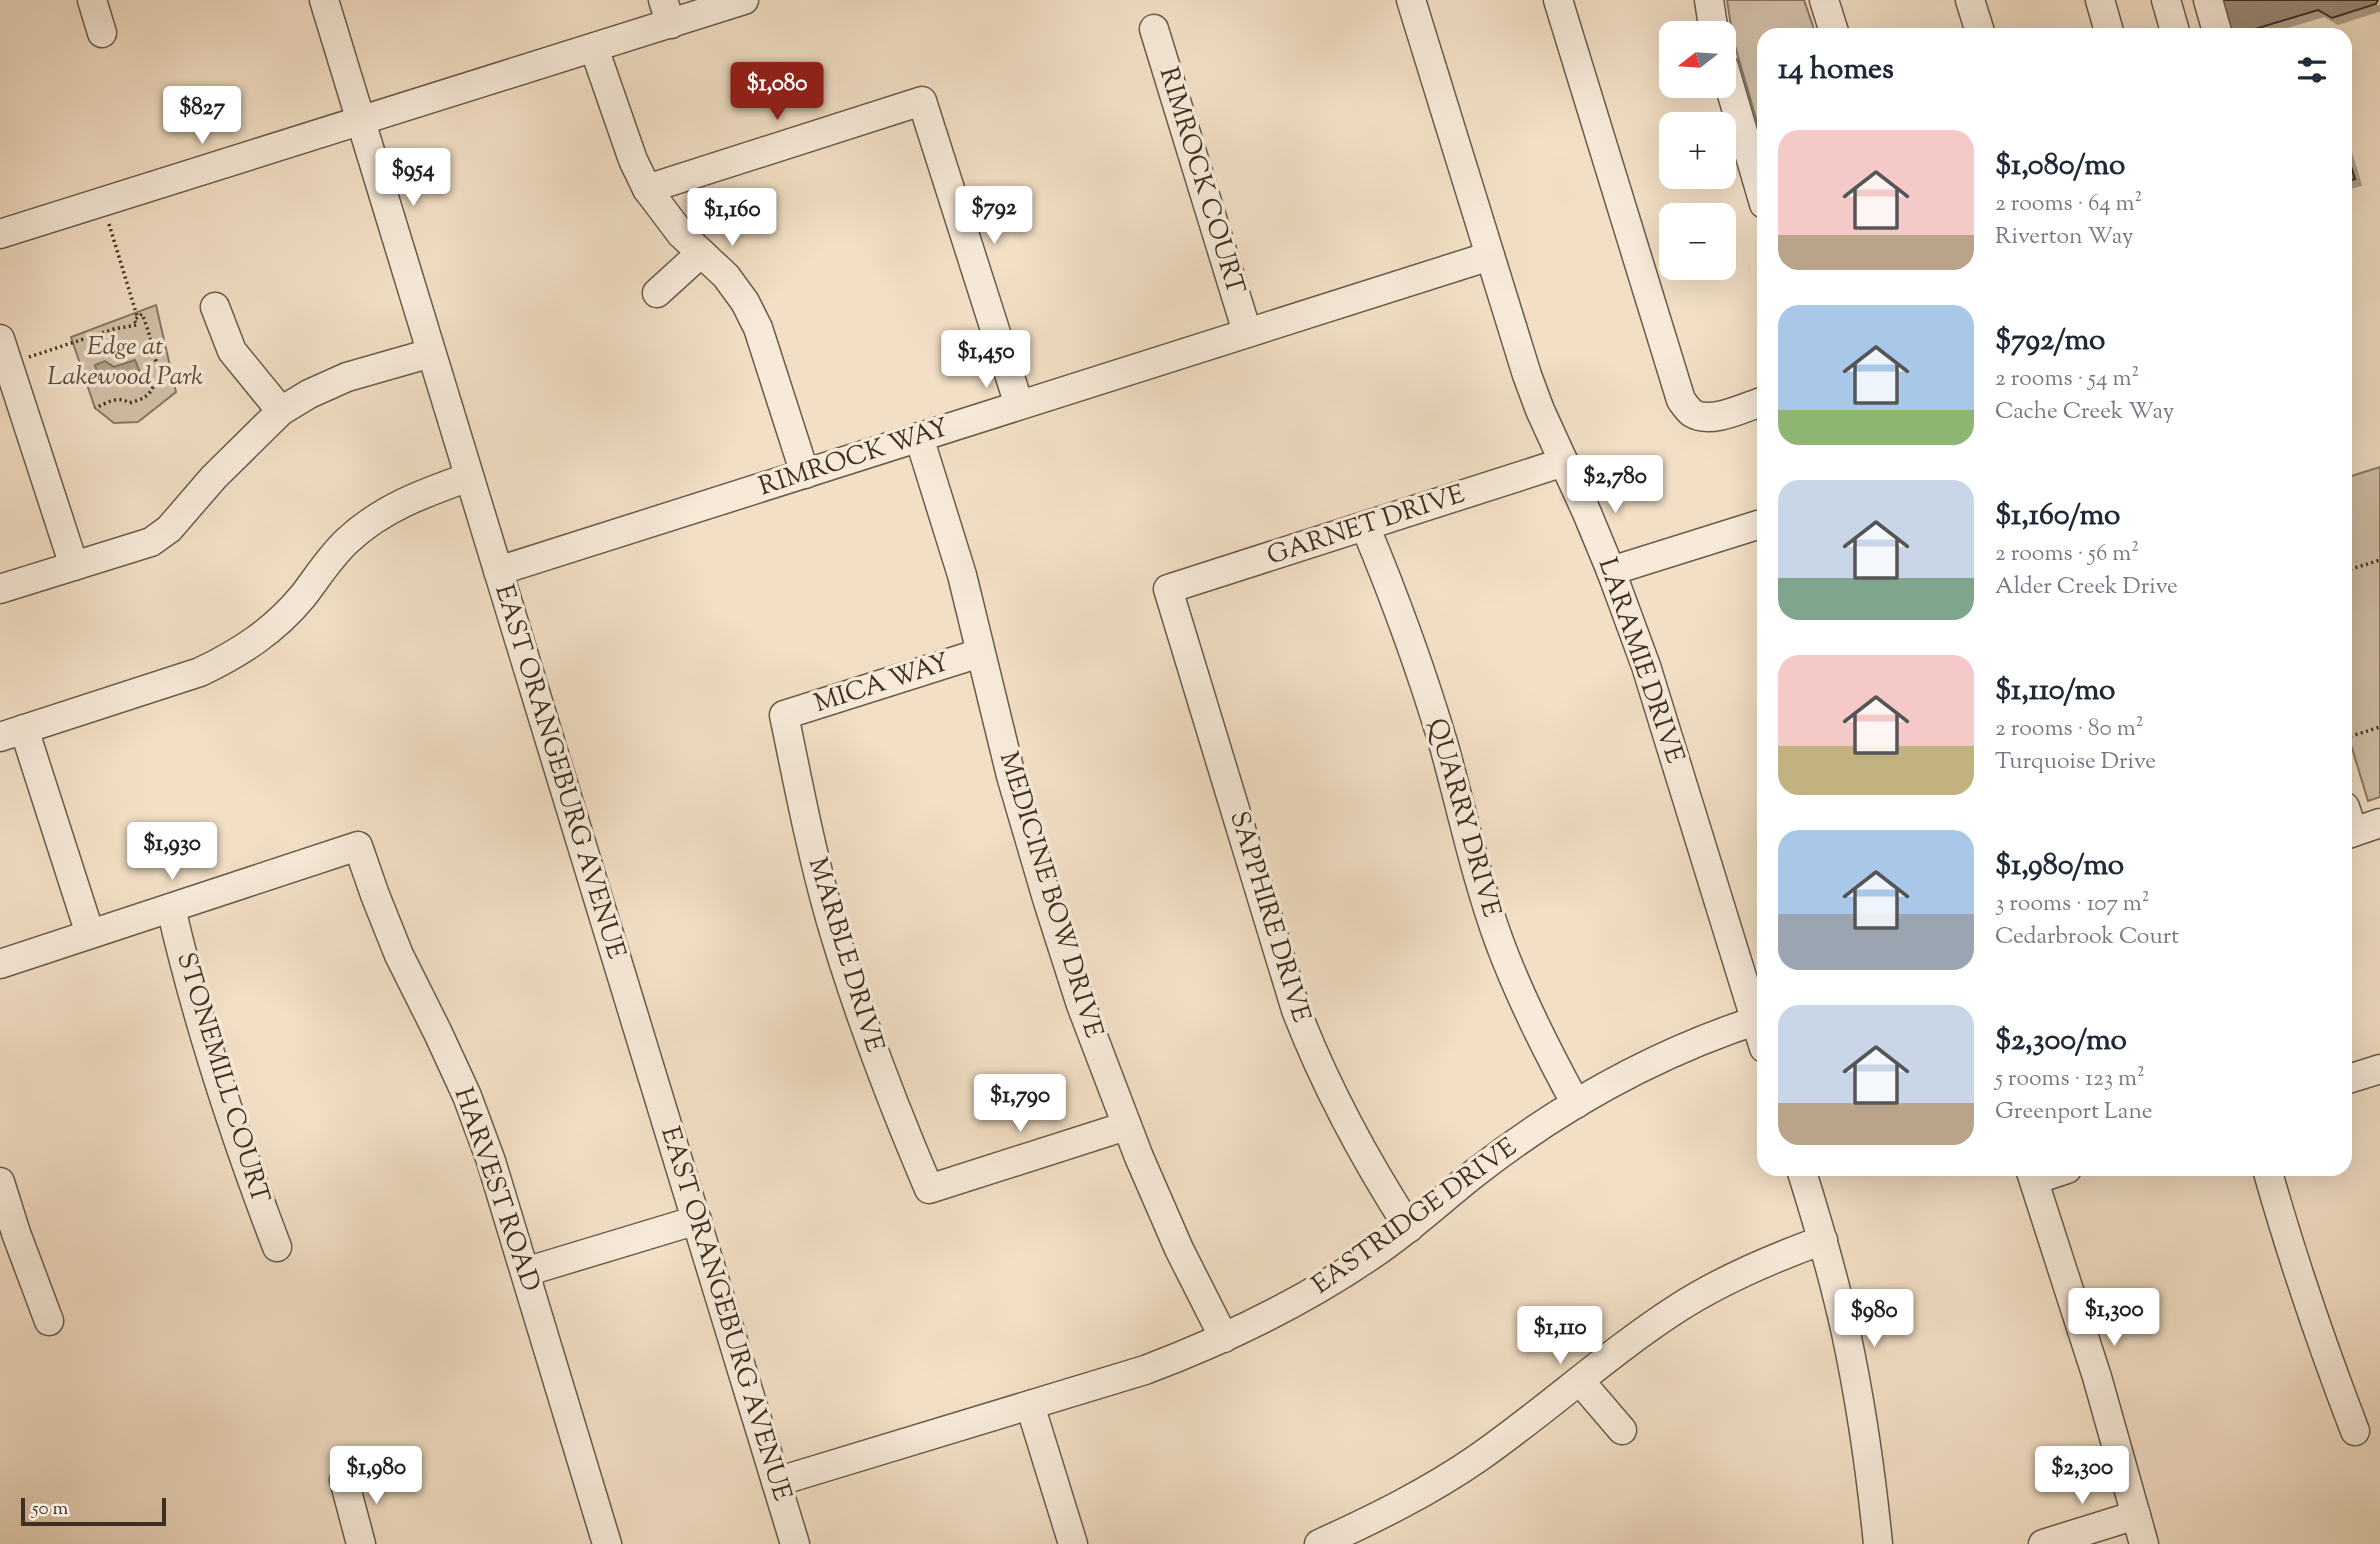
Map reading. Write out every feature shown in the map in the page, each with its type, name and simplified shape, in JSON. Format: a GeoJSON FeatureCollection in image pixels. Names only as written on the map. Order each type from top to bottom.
{"type":"FeatureCollection","features":[{"type":"Feature","properties":{"kind":"street"},"geometry":{"type":"LineString","coordinates":[[92,0],[102,33]]}},
{"type":"Feature","properties":{"kind":"street","name":"EAST ORANGEBURG AVENUE"},"geometry":{"type":"LineString","coordinates":[[324,0],[795,1544]]}},
{"type":"Feature","properties":{"kind":"street"},"geometry":{"type":"LineString","coordinates":[[0,234],[594,48],[667,12],[744,0]]}},
{"type":"Feature","properties":{"kind":"street","name":"LARAMIE DRIVE"},"geometry":{"type":"LineString","coordinates":[[1411,0],[1527,375],[1611,571],[1646,666],[1757,1011]]}},
{"type":"Feature","properties":{"kind":"street"},"geometry":{"type":"LineString","coordinates":[[1558,0],[1681,400],[1691,412],[1703,417],[1716,416],[1757,403]]}},
{"type":"Feature","properties":{"kind":"street"},"geometry":{"type":"LineString","coordinates":[[1709,0],[1712,21]]}},
{"type":"Feature","properties":{"kind":"street"},"geometry":{"type":"LineString","coordinates":[[1824,0],[1833,28]]}},
{"type":"Feature","properties":{"kind":"street"},"geometry":{"type":"LineString","coordinates":[[1970,0],[1978,28]]}},
{"type":"Feature","properties":{"kind":"street"},"geometry":{"type":"LineString","coordinates":[[2100,0],[2108,28]]}},
{"type":"Feature","properties":{"kind":"street"},"geometry":{"type":"LineString","coordinates":[[2166,0],[2174,28]]}},
{"type":"Feature","properties":{"kind":"street"},"geometry":{"type":"LineString","coordinates":[[2208,0],[2216,28]]}},
{"type":"Feature","properties":{"kind":"street","name":"RIMROCK COURT"},"geometry":{"type":"LineString","coordinates":[[1154,29],[1247,332]]}},
{"type":"Feature","properties":{"kind":"street"},"geometry":{"type":"LineString","coordinates":[[594,48],[633,160],[647,189],[681,234],[726,276],[745,302],[758,328],[805,474]]}},
{"type":"Feature","properties":{"kind":"street"},"geometry":{"type":"LineString","coordinates":[[1733,98],[1757,180]]}},
{"type":"Feature","properties":{"kind":"street"},"geometry":{"type":"LineString","coordinates":[[647,189],[922,101],[1019,405]]}},
{"type":"Feature","properties":{"kind":"street"},"geometry":{"type":"LineString","coordinates":[[657,293],[701,253]]}},
{"type":"Feature","properties":{"kind":"street","name":"RIMROCK WAY"},"geometry":{"type":"LineString","coordinates":[[498,571],[1490,256]]}},
{"type":"Feature","properties":{"kind":"street"},"geometry":{"type":"LineString","coordinates":[[215,307],[232,351],[281,411]]}},
{"type":"Feature","properties":{"kind":"street"},"geometry":{"type":"LineString","coordinates":[[0,338],[74,566]]}},
{"type":"Feature","properties":{"kind":"street"},"geometry":{"type":"LineString","coordinates":[[0,589],[151,542],[169,529],[214,477],[281,411],[309,394],[347,377],[431,353]]}},
{"type":"Feature","properties":{"kind":"street","name":"MEDICINE BOW DRIVE"},"geometry":{"type":"LineString","coordinates":[[919,437],[962,575],[1012,776],[1081,1005],[1126,1126],[1180,1249],[1224,1338]]}},
{"type":"Feature","properties":{"kind":"street","name":"GARNET DRIVE"},"geometry":{"type":"LineString","coordinates":[[1168,589],[1564,462]]}},
{"type":"Feature","properties":{"kind":"street"},"geometry":{"type":"LineString","coordinates":[[90,934],[12,733],[200,672],[231,657],[276,625],[346,542],[368,524],[417,495],[470,477]]}},
{"type":"Feature","properties":{"kind":"street"},"geometry":{"type":"LineString","coordinates":[[1611,571],[1757,525]]}},
{"type":"Feature","properties":{"kind":"street","name":"QUARRY DRIVE"},"geometry":{"type":"LineString","coordinates":[[1366,526],[1418,664],[1498,939],[1541,1040],[1576,1104]]}},
{"type":"Feature","properties":{"kind":"street","name":"SAPPHIRE DRIVE"},"geometry":{"type":"LineString","coordinates":[[1168,589],[1296,1010],[1315,1060],[1339,1110],[1371,1169],[1409,1228]]}},
{"type":"Feature","properties":{"kind":"street","name":"MICA WAY"},"geometry":{"type":"LineString","coordinates":[[784,715],[980,653]]}},
{"type":"Feature","properties":{"kind":"street","name":"MARBLE DRIVE"},"geometry":{"type":"LineString","coordinates":[[784,715],[808,832],[834,929],[862,1020],[929,1189],[1126,1126]]}},
{"type":"Feature","properties":{"kind":"street"},"geometry":{"type":"LineString","coordinates":[[2352,825],[2380,824]]}},
{"type":"Feature","properties":{"kind":"street","name":"HARVEST ROAD"},"geometry":{"type":"LineString","coordinates":[[172,908],[358,846],[374,895],[399,955],[467,1096],[491,1161],[607,1544]]}},
{"type":"Feature","properties":{"kind":"street"},"geometry":{"type":"LineString","coordinates":[[0,964],[172,908]]}},
{"type":"Feature","properties":{"kind":"street","name":"STONEMILL COURT"},"geometry":{"type":"LineString","coordinates":[[172,908],[212,1063],[277,1247]]}},
{"type":"Feature","properties":{"kind":"street","name":"EASTRIDGE DRIVE"},"geometry":{"type":"LineString","coordinates":[[776,1482],[1145,1370],[1259,1323],[1313,1293],[1377,1252],[1476,1172],[1576,1104],[1634,1072],[1757,1021]]}},
{"type":"Feature","properties":{"kind":"street"},"geometry":{"type":"LineString","coordinates":[[2352,1078],[2380,1069]]}},
{"type":"Feature","properties":{"kind":"street"},"geometry":{"type":"LineString","coordinates":[[1803,1176],[1823,1240],[1846,1332],[1862,1414],[1878,1544]]}},
{"type":"Feature","properties":{"kind":"street"},"geometry":{"type":"LineString","coordinates":[[2033,1176],[2098,1377],[2144,1544]]}},
{"type":"Feature","properties":{"kind":"street"},"geometry":{"type":"LineString","coordinates":[[2269,1176],[2315,1326],[2355,1432]]}},
{"type":"Feature","properties":{"kind":"street"},"geometry":{"type":"LineString","coordinates":[[0,1182],[49,1321]]}},
{"type":"Feature","properties":{"kind":"street"},"geometry":{"type":"LineString","coordinates":[[525,1272],[697,1220]]}},
{"type":"Feature","properties":{"kind":"street"},"geometry":{"type":"LineString","coordinates":[[1319,1544],[1360,1526],[1466,1465],[1538,1415],[1620,1348],[1680,1307],[1782,1255],[1823,1240]]}},
{"type":"Feature","properties":{"kind":"street"},"geometry":{"type":"LineString","coordinates":[[1580,1381],[1622,1430]]}},
{"type":"Feature","properties":{"kind":"street"},"geometry":{"type":"LineString","coordinates":[[1030,1405],[1073,1544]]}},
{"type":"Feature","properties":{"kind":"street"},"geometry":{"type":"LineString","coordinates":[[344,1480],[361,1544]]}},
{"type":"Feature","properties":{"kind":"street"},"geometry":{"type":"LineString","coordinates":[[2043,1544],[2136,1515]]}},
{"type":"Feature","properties":{"kind":"path"},"geometry":{"type":"LineString","coordinates":[[9,365],[93,335],[137,325],[101,202]]}},
{"type":"Feature","properties":{"kind":"path"},"geometry":{"type":"LineString","coordinates":[[95,408],[116,399],[129,402],[145,398],[151,393],[155,382],[162,378],[149,330],[142,314],[136,316]]}},
{"type":"Feature","properties":{"kind":"path"},"geometry":{"type":"LineString","coordinates":[[2352,569],[2380,560]]}},
{"type":"Feature","properties":{"kind":"path"},"geometry":{"type":"LineString","coordinates":[[2352,736],[2380,727]]}},
{"type":"Feature","properties":{"kind":"green space"},"geometry":{"type":"Polygon","coordinates":[[[1727,0],[1804,0],[1814,28],[1757,28],[1757,122],[1736,49],[1736,21],[1730,21],[1727,0]]]}},
{"type":"Feature","properties":{"kind":"green space","name":"Edge at Lakewood Park"},"geometry":{"type":"Polygon","coordinates":[[[156,305],[176,392],[138,422],[114,423],[95,408],[71,337],[156,305]]]}},
{"type":"Feature","properties":{"kind":"green space"},"geometry":{"type":"Polygon","coordinates":[[[2380,467],[2380,797],[2368,801],[2352,748],[2352,476],[2380,467]]]}},
{"type":"Feature","properties":{"kind":"shaded area"},"geometry":{"type":"Polygon","coordinates":[[[135,360],[141,375],[114,384],[106,378],[100,381],[95,365],[105,361],[114,367],[135,360]]]}},
{"type":"Feature","properties":{"kind":"building"},"geometry":{"type":"Polygon","coordinates":[[[2221,0],[2378,0],[2376,4],[2332,18],[2318,10],[2258,28],[2230,28],[2221,0]]]}}]}
